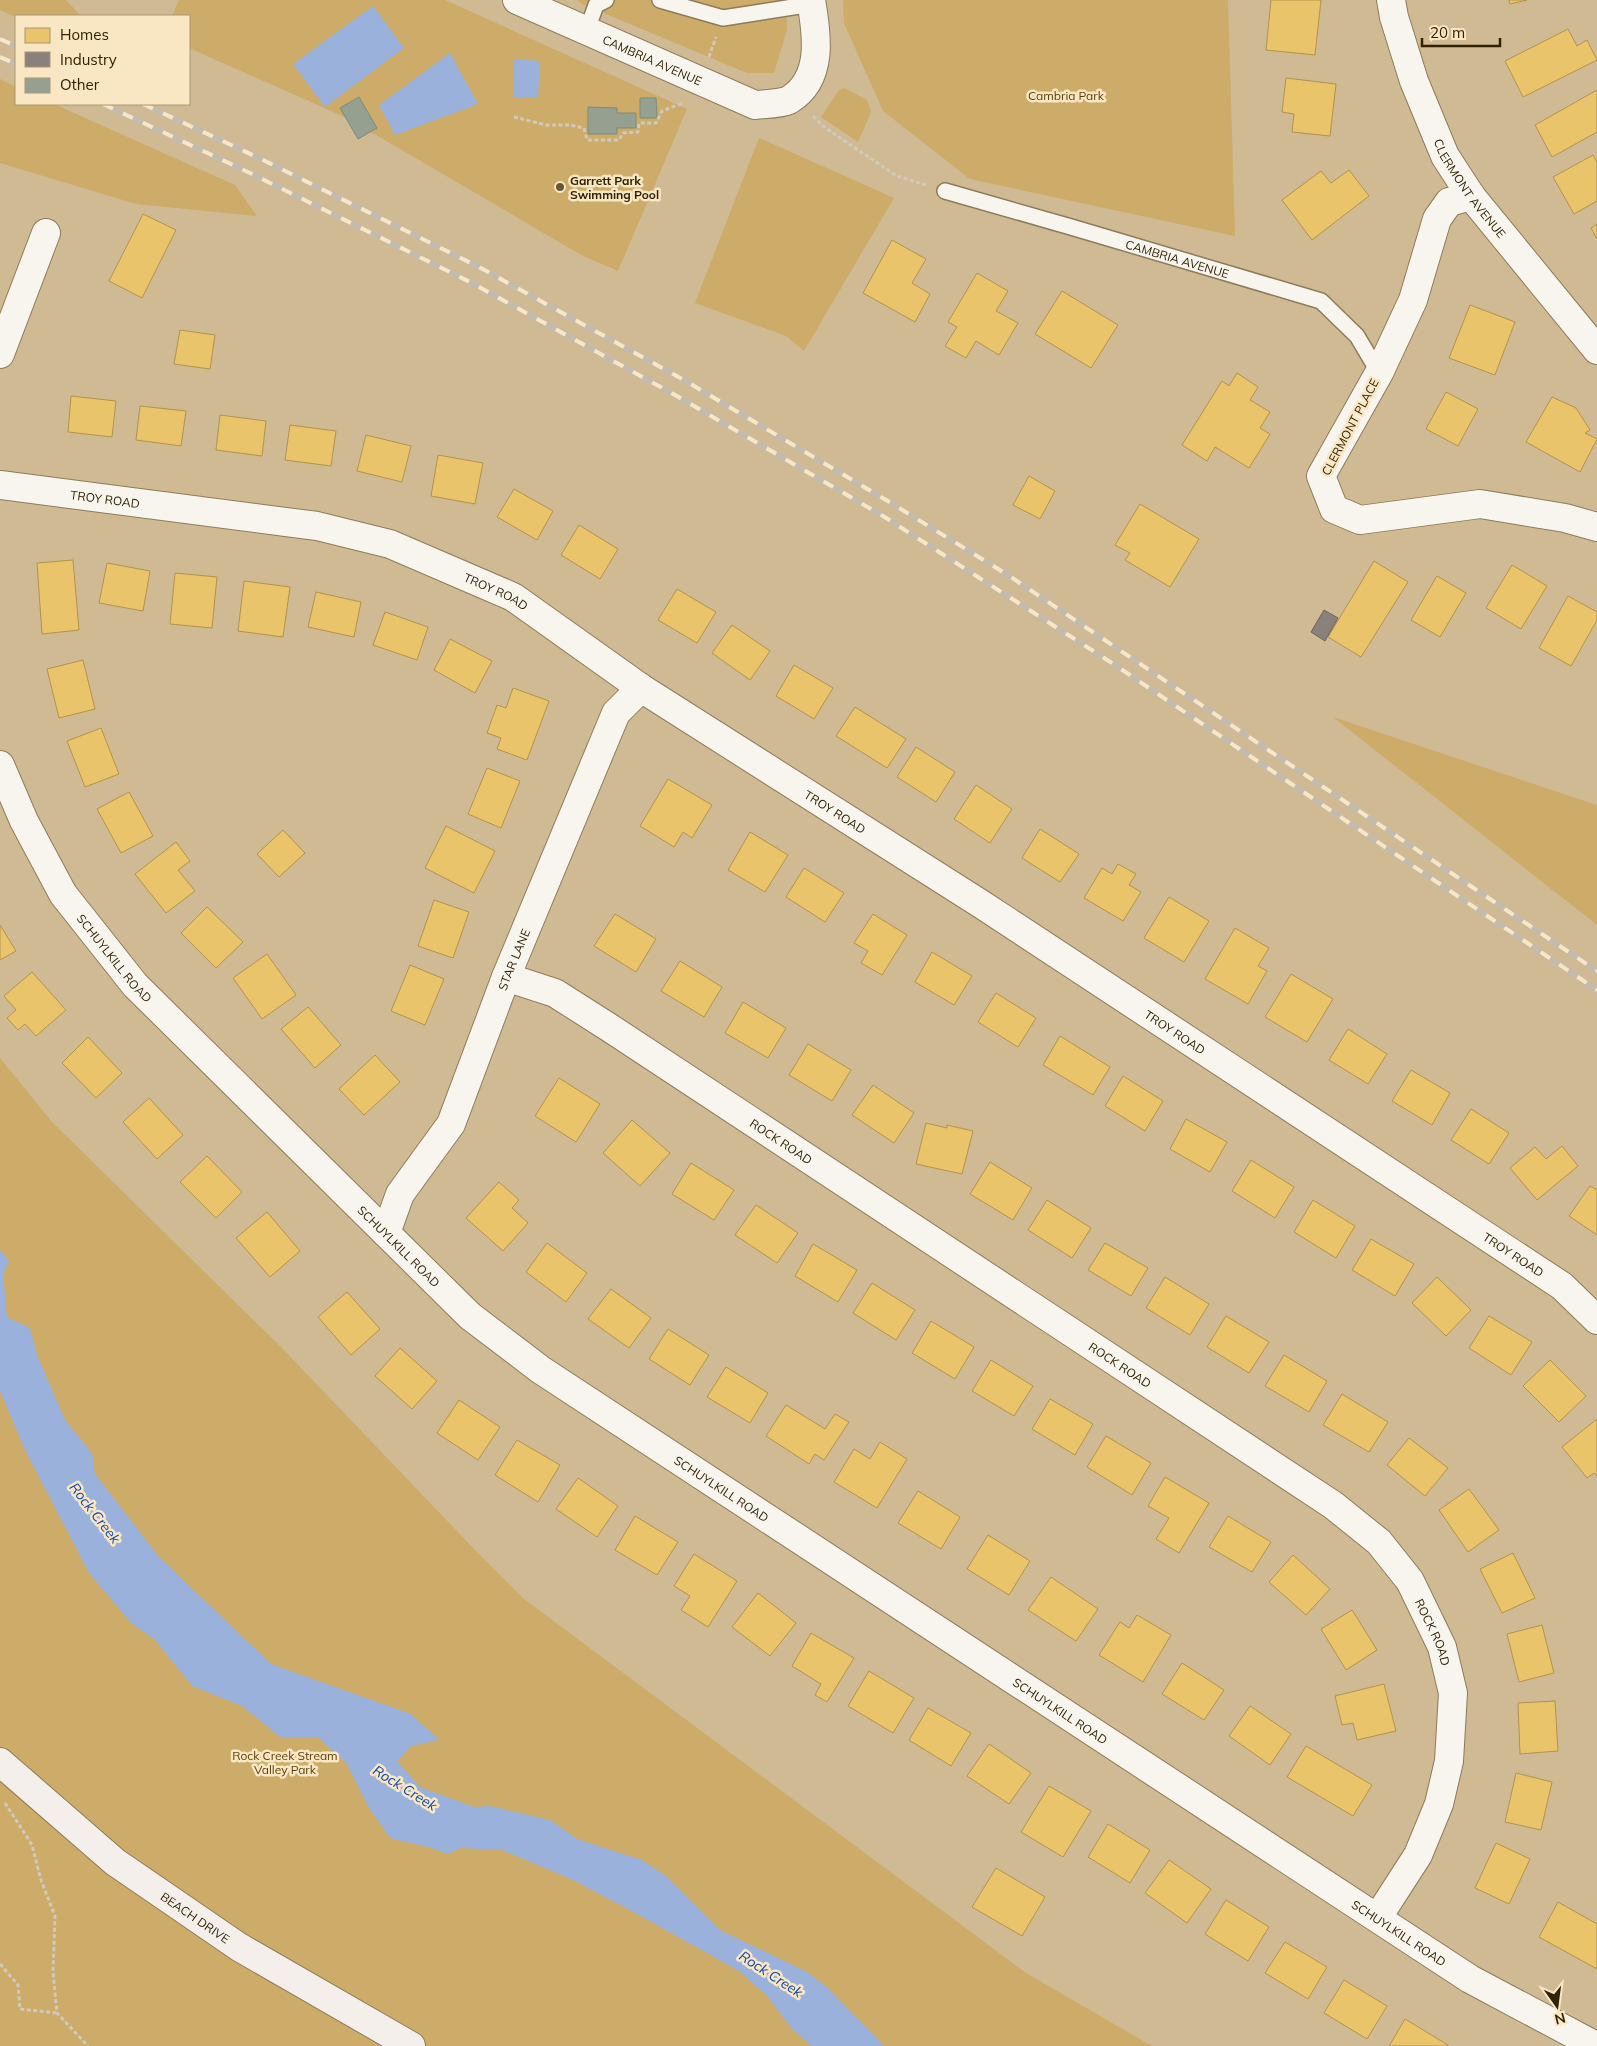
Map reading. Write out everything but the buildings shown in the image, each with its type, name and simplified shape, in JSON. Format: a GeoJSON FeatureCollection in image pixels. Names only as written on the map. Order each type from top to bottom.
{"type":"FeatureCollection","features":[{"type":"Feature","properties":{"kind":"street","name":"CAMBRIA AVENUE"},"geometry":{"type":"LineString","coordinates":[[517,0],[754,105],[800,107]]}},
{"type":"Feature","properties":{"kind":"street","name":"CLERMONT AVENUE"},"geometry":{"type":"LineString","coordinates":[[1391,0],[1394,17],[1414,81],[1445,156],[1471,196],[1597,350]]}},
{"type":"Feature","properties":{"kind":"street"},"geometry":{"type":"LineString","coordinates":[[800,107],[817,55],[812,2]]}},
{"type":"Feature","properties":{"kind":"street","name":"CLERMONT PLACE"},"geometry":{"type":"LineString","coordinates":[[1471,196],[1449,202],[1437,218],[1413,300],[1379,372],[1321,476],[1334,508],[1360,520],[1480,504],[1565,518],[1597,527]]}},
{"type":"Feature","properties":{"kind":"street"},"geometry":{"type":"LineString","coordinates":[[0,354],[46,232]]}},
{"type":"Feature","properties":{"kind":"street","name":"TROY ROAD"},"geometry":{"type":"LineString","coordinates":[[0,485],[317,526],[390,544],[514,597],[641,688],[981,904],[1562,1286],[1597,1320]]}},
{"type":"Feature","properties":{"kind":"street","name":"STAR LANE"},"geometry":{"type":"LineString","coordinates":[[386,1233],[400,1194],[451,1124],[506,977],[616,713],[641,688]]}},
{"type":"Feature","properties":{"kind":"street","name":"SCHUYLKILL ROAD"},"geometry":{"type":"LineString","coordinates":[[0,765],[24,822],[63,894],[135,986],[470,1316],[541,1370],[1470,1979],[1596,2046]]}},
{"type":"Feature","properties":{"kind":"street","name":"ROCK ROAD"},"geometry":{"type":"LineString","coordinates":[[506,977],[555,993],[610,1028],[1333,1505],[1379,1542],[1410,1581],[1442,1647],[1454,1693],[1450,1761],[1439,1804],[1418,1855],[1378,1917]]}},
{"type":"Feature","properties":{"kind":"street","name":"BEACH DRIVE"},"geometry":{"type":"LineString","coordinates":[[0,1762],[115,1862],[148,1885],[239,1947],[411,2046]]}},
{"type":"Feature","properties":{"kind":"lane"},"geometry":{"type":"LineString","coordinates":[[586,30],[596,5],[606,0]]}},
{"type":"Feature","properties":{"kind":"lane"},"geometry":{"type":"LineString","coordinates":[[660,0],[723,18],[812,2]]}},
{"type":"Feature","properties":{"kind":"lane","name":"CAMBRIA AVENUE"},"geometry":{"type":"LineString","coordinates":[[945,191],[1321,301],[1357,336],[1379,372]]}},
{"type":"Feature","properties":{"kind":"path"},"geometry":{"type":"LineString","coordinates":[[514,117],[546,125],[570,125],[584,128],[587,140],[619,140],[623,133],[638,132],[639,123],[656,123],[662,111],[686,101],[689,103]]}},
{"type":"Feature","properties":{"kind":"path"},"geometry":{"type":"LineString","coordinates":[[800,107],[824,127],[897,176],[945,191]]}},
{"type":"Feature","properties":{"kind":"path"},"geometry":{"type":"LineString","coordinates":[[0,1796],[32,1845],[41,1880],[55,1916],[52,1972],[57,2013],[88,2046]]}},
{"type":"Feature","properties":{"kind":"path"},"geometry":{"type":"LineString","coordinates":[[0,1964],[18,1984],[20,2009],[57,2013]]}},
{"type":"Feature","properties":{"kind":"green space"},"geometry":{"type":"Polygon","coordinates":[[[0,0],[66,0],[80,15],[15,15],[15,17],[0,10],[0,0]]]}},
{"type":"Feature","properties":{"kind":"green space","name":"Garrett Park Swimming Pool"},"geometry":{"type":"Polygon","coordinates":[[[179,0],[445,0],[687,109],[618,271],[583,256],[347,118],[190,48],[190,15],[172,15],[179,0]]]}},
{"type":"Feature","properties":{"kind":"green space"},"geometry":{"type":"Polygon","coordinates":[[[577,0],[786,0],[787,30],[774,73],[747,73],[582,4],[577,0]]]}},
{"type":"Feature","properties":{"kind":"green space","name":"Cambria Park"},"geometry":{"type":"Polygon","coordinates":[[[843,0],[1228,0],[1235,236],[970,179],[883,111],[844,23],[843,0]]]}},
{"type":"Feature","properties":{"kind":"green space"},"geometry":{"type":"Polygon","coordinates":[[[0,79],[15,86],[15,105],[56,105],[235,185],[257,216],[136,204],[0,163],[0,79]]]}},
{"type":"Feature","properties":{"kind":"green space"},"geometry":{"type":"Polygon","coordinates":[[[845,88],[867,100],[871,112],[858,142],[821,117],[839,90],[845,88]]]}},
{"type":"Feature","properties":{"kind":"green space"},"geometry":{"type":"Polygon","coordinates":[[[759,138],[894,198],[804,351],[786,336],[695,303],[759,138]]]}},
{"type":"Feature","properties":{"kind":"green space"},"geometry":{"type":"Polygon","coordinates":[[[1333,717],[1597,805],[1597,925],[1333,717]]]}},
{"type":"Feature","properties":{"kind":"green space","name":"Rock Creek Stream Valley Park"},"geometry":{"type":"Polygon","coordinates":[[[0,1058],[52,1122],[282,1348],[524,1599],[1026,1973],[1152,2046],[0,2046],[0,1058]]]}},
{"type":"Feature","properties":{"kind":"water"},"geometry":{"type":"Polygon","coordinates":[[[373,6],[404,48],[325,107],[293,64],[373,6]]]}},
{"type":"Feature","properties":{"kind":"water"},"geometry":{"type":"Polygon","coordinates":[[[450,53],[478,104],[395,135],[379,105],[450,53]]]}},
{"type":"Feature","properties":{"kind":"water"},"geometry":{"type":"Polygon","coordinates":[[[514,59],[540,61],[538,97],[513,97],[514,59]]]}},
{"type":"Feature","properties":{"kind":"water","name":"Rock Creek"},"geometry":{"type":"Polygon","coordinates":[[[0,1250],[9,1260],[3,1274],[7,1317],[30,1328],[37,1355],[65,1420],[92,1453],[95,1474],[159,1557],[271,1664],[411,1714],[439,1740],[411,1746],[397,1761],[420,1787],[474,1807],[490,1806],[550,1820],[577,1839],[642,1860],[666,1876],[720,1930],[807,1972],[828,1988],[884,2046],[812,2046],[792,2029],[767,1996],[739,1971],[573,1880],[502,1850],[461,1848],[448,1854],[390,1838],[369,1808],[346,1763],[318,1737],[281,1738],[242,1706],[192,1686],[155,1640],[131,1623],[89,1573],[25,1450],[0,1391],[0,1250]]]}},
{"type":"Feature","properties":{"kind":"railway"},"geometry":{"type":"LineString","coordinates":[[0,39],[15,46]]}},
{"type":"Feature","properties":{"kind":"railway"},"geometry":{"type":"LineString","coordinates":[[0,57],[15,64]]}},
{"type":"Feature","properties":{"kind":"railway"},"geometry":{"type":"LineString","coordinates":[[105,105],[250,173],[470,282],[675,395],[883,516],[1115,665],[1597,990]]}},
{"type":"Feature","properties":{"kind":"railway"},"geometry":{"type":"LineString","coordinates":[[145,105],[259,158],[479,267],[684,380],[891,503],[1008,575],[1597,971]]}},
{"type":"Feature","properties":{"kind":"place","name":"Garrett Park Swimming Pool"},"geometry":{"type":"Point","coordinates":[560,187]}}]}
